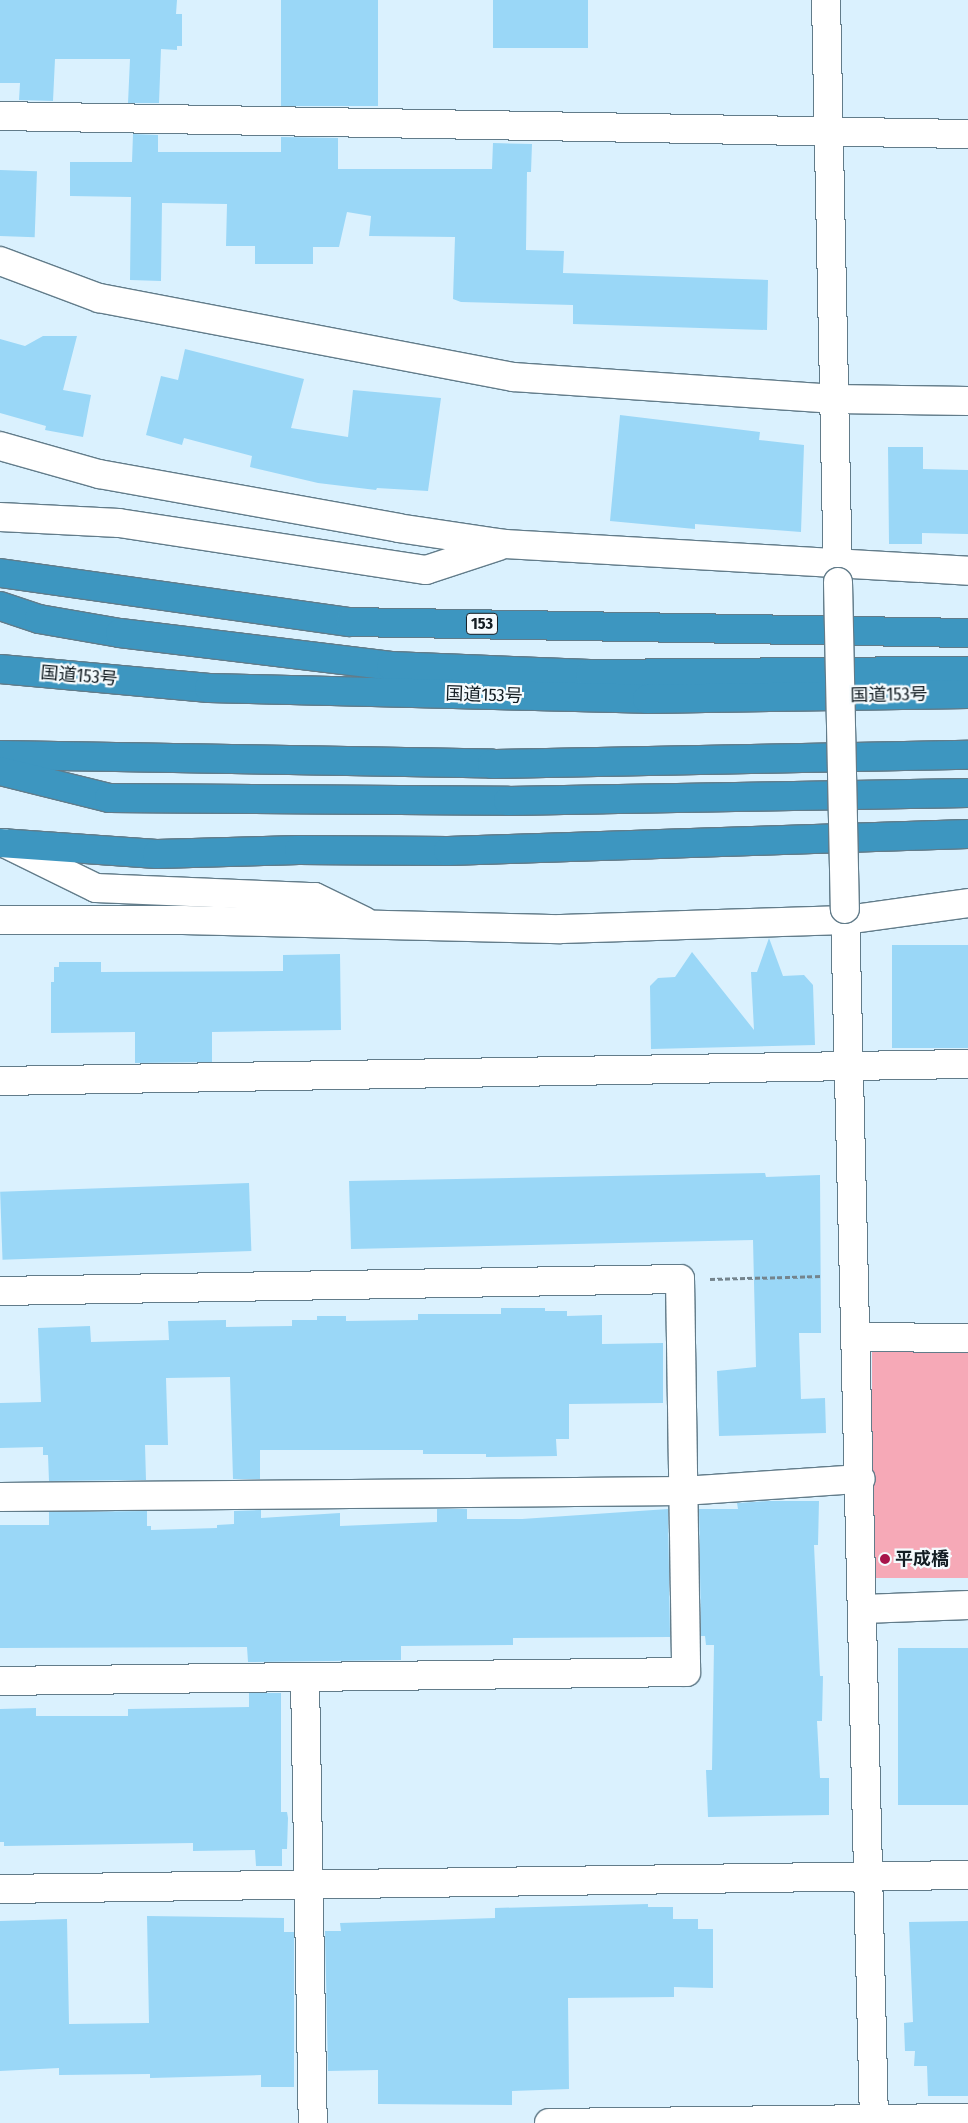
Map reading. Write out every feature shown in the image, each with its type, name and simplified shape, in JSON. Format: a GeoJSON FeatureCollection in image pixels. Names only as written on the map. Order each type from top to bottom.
{"type":"FeatureCollection","features":[{"type":"Feature","properties":{"kind":"highway","name":"153"},"geometry":{"type":"LineString","coordinates":[[0,573],[350,622],[968,632]]}},
{"type":"Feature","properties":{"kind":"highway"},"geometry":{"type":"LineString","coordinates":[[0,606],[39,619],[120,633],[391,666],[590,674],[968,671]]}},
{"type":"Feature","properties":{"kind":"highway","name":"国道153号"},"geometry":{"type":"LineString","coordinates":[[0,670],[209,688],[617,698],[968,694]]}},
{"type":"Feature","properties":{"kind":"highway"},"geometry":{"type":"LineString","coordinates":[[0,755],[492,764],[968,755]]}},
{"type":"Feature","properties":{"kind":"highway"},"geometry":{"type":"LineString","coordinates":[[0,771],[109,798],[508,801],[968,792]]}},
{"type":"Feature","properties":{"kind":"highway"},"geometry":{"type":"LineString","coordinates":[[2,843],[157,854],[298,850],[448,852],[968,834]]}},
{"type":"Feature","properties":{"kind":"street"},"geometry":{"type":"LineString","coordinates":[[826,0],[846,914],[864,1610],[874,2122]]}},
{"type":"Feature","properties":{"kind":"street"},"geometry":{"type":"LineString","coordinates":[[0,116],[968,134]]}},
{"type":"Feature","properties":{"kind":"street"},"geometry":{"type":"LineString","coordinates":[[0,261],[99,298],[514,377],[835,399],[968,401]]}},
{"type":"Feature","properties":{"kind":"street"},"geometry":{"type":"LineString","coordinates":[[0,446],[99,474],[398,528],[505,544],[838,573],[968,571]]}},
{"type":"Feature","properties":{"kind":"street"},"geometry":{"type":"LineString","coordinates":[[0,517],[118,523],[426,570],[505,544]]}},
{"type":"Feature","properties":{"kind":"street"},"geometry":{"type":"LineString","coordinates":[[2,843],[96,888],[315,897],[372,926]]}},
{"type":"Feature","properties":{"kind":"street"},"geometry":{"type":"LineString","coordinates":[[0,920],[183,920],[561,929],[846,914],[968,902]]}},
{"type":"Feature","properties":{"kind":"street"},"geometry":{"type":"LineString","coordinates":[[0,1082],[968,1064]]}},
{"type":"Feature","properties":{"kind":"street"},"geometry":{"type":"LineString","coordinates":[[0,1291],[680,1279],[686,1672],[0,1681]]}},
{"type":"Feature","properties":{"kind":"street"},"geometry":{"type":"LineString","coordinates":[[856,1337],[968,1338]]}},
{"type":"Feature","properties":{"kind":"street"},"geometry":{"type":"LineString","coordinates":[[0,1497],[682,1491],[860,1479]]}},
{"type":"Feature","properties":{"kind":"street"},"geometry":{"type":"LineString","coordinates":[[864,1610],[968,1605]]}},
{"type":"Feature","properties":{"kind":"street"},"geometry":{"type":"LineString","coordinates":[[305,1678],[312,2123]]}},
{"type":"Feature","properties":{"kind":"street"},"geometry":{"type":"LineString","coordinates":[[0,1889],[968,1875]]}},
{"type":"Feature","properties":{"kind":"street"},"geometry":{"type":"LineString","coordinates":[[549,2123],[874,2122],[968,2118]]}},
{"type":"Feature","properties":{"kind":"path"},"geometry":{"type":"LineString","coordinates":[[680,1279],[855,1275]]}},
{"type":"Feature","properties":{"kind":"shaded area"},"geometry":{"type":"Polygon","coordinates":[[[872,1344],[968,1344],[968,1578],[872,1578],[872,1344]]]}},
{"type":"Feature","properties":{"kind":"building"},"geometry":{"type":"Polygon","coordinates":[[[0,0],[177,0],[176,14],[182,14],[182,46],[177,46],[177,50],[161,49],[159,103],[128,103],[130,59],[55,59],[53,101],[19,100],[20,83],[0,83],[0,0]]]}},
{"type":"Feature","properties":{"kind":"building"},"geometry":{"type":"Polygon","coordinates":[[[281,0],[378,0],[378,106],[281,106],[281,0]]]}},
{"type":"Feature","properties":{"kind":"building"},"geometry":{"type":"Polygon","coordinates":[[[493,0],[588,0],[588,48],[493,48],[493,0]]]}},
{"type":"Feature","properties":{"kind":"building"},"geometry":{"type":"Polygon","coordinates":[[[133,134],[158,135],[158,152],[281,152],[281,137],[338,138],[338,169],[492,169],[493,143],[532,144],[531,172],[527,172],[526,250],[564,251],[563,273],[768,280],[767,330],[573,324],[573,305],[461,302],[453,299],[455,237],[369,236],[371,216],[347,212],[339,247],[313,247],[313,264],[255,264],[255,246],[226,246],[227,204],[162,203],[161,281],[130,280],[131,197],[70,196],[70,162],[132,162],[133,134]]]}},
{"type":"Feature","properties":{"kind":"building"},"geometry":{"type":"Polygon","coordinates":[[[0,170],[37,171],[35,237],[0,236],[0,170]]]}},
{"type":"Feature","properties":{"kind":"building"},"geometry":{"type":"Polygon","coordinates":[[[43,336],[77,336],[63,390],[91,395],[83,437],[45,430],[46,426],[0,413],[0,339],[25,346],[43,336]]]}},
{"type":"Feature","properties":{"kind":"building"},"geometry":{"type":"Polygon","coordinates":[[[185,349],[304,379],[291,428],[348,437],[353,390],[441,398],[428,491],[377,488],[376,490],[318,483],[250,467],[252,456],[184,438],[182,445],[146,435],[161,376],[178,380],[185,349]]]}},
{"type":"Feature","properties":{"kind":"building"},"geometry":{"type":"Polygon","coordinates":[[[620,415],[760,432],[759,440],[804,445],[801,532],[695,524],[695,529],[610,521],[620,415]]]}},
{"type":"Feature","properties":{"kind":"building"},"geometry":{"type":"Polygon","coordinates":[[[888,447],[923,447],[923,469],[968,470],[968,534],[922,533],[922,544],[889,544],[888,447]]]}},
{"type":"Feature","properties":{"kind":"building"},"geometry":{"type":"Polygon","coordinates":[[[769,938],[783,976],[804,975],[813,985],[815,1045],[651,1049],[650,986],[658,978],[675,977],[692,952],[754,1030],[751,972],[757,972],[769,938]]]}},
{"type":"Feature","properties":{"kind":"building"},"geometry":{"type":"Polygon","coordinates":[[[892,945],[968,945],[968,1048],[892,1048],[892,945]]]}},
{"type":"Feature","properties":{"kind":"building"},"geometry":{"type":"Polygon","coordinates":[[[340,954],[341,1030],[212,1032],[212,1062],[135,1063],[135,1032],[51,1033],[51,982],[54,982],[54,967],[59,967],[59,962],[101,962],[101,972],[283,971],[283,955],[340,954]]]}},
{"type":"Feature","properties":{"kind":"building"},"geometry":{"type":"Polygon","coordinates":[[[765,1173],[766,1177],[820,1175],[821,1333],[799,1333],[801,1399],[825,1398],[826,1433],[719,1436],[717,1371],[756,1367],[753,1240],[351,1249],[349,1181],[765,1173]]]}},
{"type":"Feature","properties":{"kind":"building"},"geometry":{"type":"Polygon","coordinates":[[[249,1183],[251,1251],[3,1260],[0,1192],[249,1183]]]}},
{"type":"Feature","properties":{"kind":"building"},"geometry":{"type":"Polygon","coordinates":[[[501,1308],[545,1308],[545,1311],[567,1311],[567,1316],[602,1315],[602,1344],[663,1343],[663,1403],[569,1404],[569,1439],[556,1439],[557,1456],[486,1457],[486,1454],[423,1454],[423,1450],[260,1450],[260,1479],[233,1479],[230,1377],[166,1378],[168,1445],[145,1445],[146,1480],[49,1481],[48,1455],[43,1455],[43,1447],[0,1448],[0,1403],[41,1402],[38,1328],[90,1326],[91,1342],[169,1340],[168,1321],[226,1320],[226,1327],[292,1326],[292,1320],[317,1320],[317,1316],[346,1316],[346,1321],[418,1320],[418,1314],[501,1314],[501,1308]]]}},
{"type":"Feature","properties":{"kind":"building"},"geometry":{"type":"Polygon","coordinates":[[[819,1501],[818,1545],[814,1545],[820,1676],[823,1676],[822,1721],[817,1721],[820,1778],[829,1778],[829,1815],[708,1817],[706,1770],[712,1770],[714,1645],[706,1645],[705,1636],[701,1636],[699,1509],[738,1509],[737,1503],[819,1501]]]}},
{"type":"Feature","properties":{"kind":"building"},"geometry":{"type":"Polygon","coordinates":[[[437,1509],[467,1509],[467,1519],[522,1519],[668,1509],[670,1637],[513,1638],[513,1645],[401,1646],[401,1660],[248,1662],[247,1647],[0,1648],[0,1525],[49,1525],[49,1512],[147,1511],[147,1526],[151,1526],[151,1530],[217,1528],[217,1525],[234,1524],[234,1511],[261,1510],[261,1518],[340,1513],[340,1526],[437,1522],[437,1509]]]}},
{"type":"Feature","properties":{"kind":"building"},"geometry":{"type":"Polygon","coordinates":[[[898,1648],[968,1648],[968,1805],[898,1805],[898,1648]]]}},
{"type":"Feature","properties":{"kind":"building"},"geometry":{"type":"Polygon","coordinates":[[[249,1693],[281,1693],[281,1812],[287,1812],[288,1818],[287,1849],[282,1849],[282,1866],[256,1866],[255,1850],[193,1851],[193,1843],[4,1846],[4,1842],[0,1842],[0,1709],[36,1708],[36,1716],[128,1716],[128,1709],[249,1707],[249,1693]]]}},
{"type":"Feature","properties":{"kind":"building"},"geometry":{"type":"Polygon","coordinates":[[[648,1904],[648,1907],[673,1907],[673,1919],[698,1919],[698,1929],[713,1929],[713,1988],[674,1987],[674,1997],[568,1998],[569,2089],[512,2091],[512,2105],[378,2104],[378,2070],[328,2071],[325,1931],[341,1931],[340,1923],[495,1918],[495,1908],[648,1904]]]}},
{"type":"Feature","properties":{"kind":"building"},"geometry":{"type":"Polygon","coordinates":[[[147,1916],[284,1918],[284,1932],[294,1932],[294,2087],[261,2087],[261,2075],[150,2078],[150,2074],[59,2075],[59,2068],[0,2071],[0,1921],[67,1919],[69,2024],[149,2023],[147,1916]]]}},
{"type":"Feature","properties":{"kind":"building"},"geometry":{"type":"Polygon","coordinates":[[[968,1921],[968,2096],[928,2096],[927,2066],[914,2066],[915,2051],[905,2051],[904,2023],[913,2022],[909,1922],[968,1921]]]}},
{"type":"Feature","properties":{"kind":"place","name":"平成橋"},"geometry":{"type":"Point","coordinates":[885,1559]}}]}
